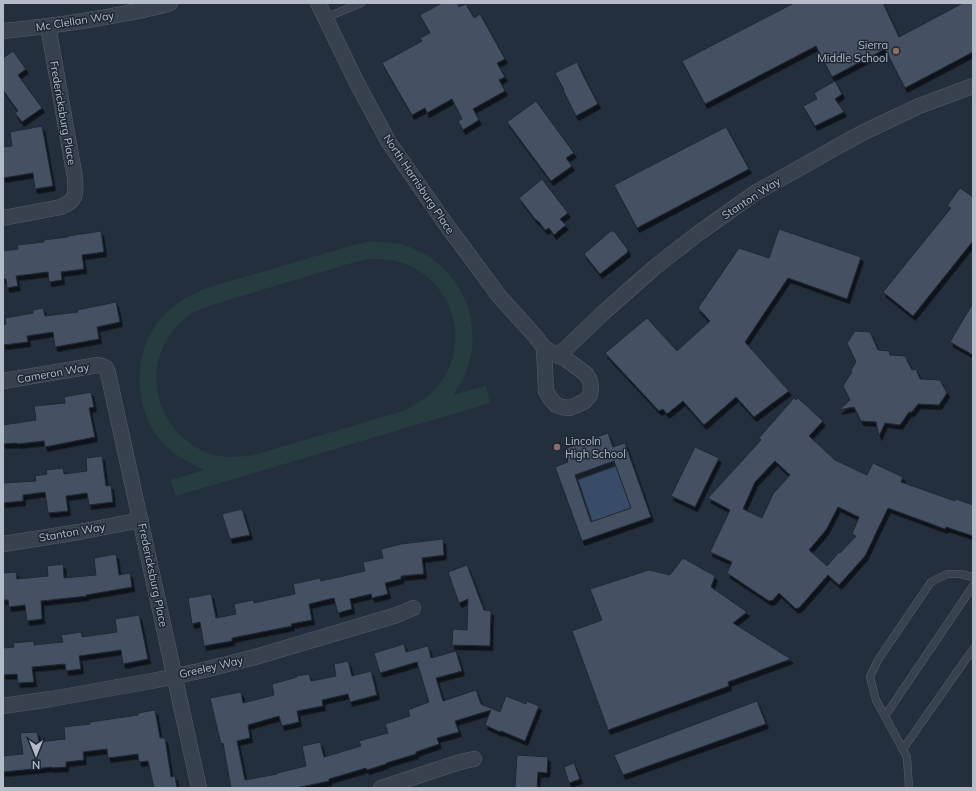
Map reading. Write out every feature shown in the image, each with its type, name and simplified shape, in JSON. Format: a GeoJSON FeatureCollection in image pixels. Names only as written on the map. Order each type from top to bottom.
{"type":"FeatureCollection","features":[{"type":"Feature","properties":{"kind":"street","name":"Mc Clellan Way"},"geometry":{"type":"LineString","coordinates":[[3,31],[90,20],[170,3]]}},
{"type":"Feature","properties":{"kind":"street","name":"North Harrisburg Place"},"geometry":{"type":"LineString","coordinates":[[318,3],[357,83],[388,141],[443,220],[499,296],[544,348],[567,360],[586,374],[590,381],[591,387],[590,395],[585,401],[569,408],[556,404],[550,398],[546,391],[544,348]]}},
{"type":"Feature","properties":{"kind":"street","name":"Fredericksburg Place"},"geometry":{"type":"LineString","coordinates":[[3,218],[61,207],[70,203],[76,195],[75,178],[48,26]]}},
{"type":"Feature","properties":{"kind":"street","name":"Stanton Way"},"geometry":{"type":"LineString","coordinates":[[558,356],[602,314],[655,267],[696,235],[755,193],[864,132],[919,106],[973,86]]}},
{"type":"Feature","properties":{"kind":"street","name":"Cameron Way"},"geometry":{"type":"LineString","coordinates":[[3,381],[98,365],[102,366]]}},
{"type":"Feature","properties":{"kind":"street","name":"Fredericksburg Place"},"geometry":{"type":"LineString","coordinates":[[102,366],[106,368],[108,373],[199,788]]}},
{"type":"Feature","properties":{"kind":"street","name":"Stanton Way"},"geometry":{"type":"LineString","coordinates":[[3,544],[141,520]]}},
{"type":"Feature","properties":{"kind":"street","name":"Greeley Way"},"geometry":{"type":"LineString","coordinates":[[3,706],[51,699],[204,670],[255,657],[414,608]]}},
{"type":"Feature","properties":{"kind":"street"},"geometry":{"type":"LineString","coordinates":[[385,787],[460,762],[474,759]]}},
{"type":"Feature","properties":{"kind":"lane"},"geometry":{"type":"LineString","coordinates":[[325,18],[357,4]]}},
{"type":"Feature","properties":{"kind":"lane"},"geometry":{"type":"LineString","coordinates":[[909,788],[907,757],[876,700],[870,677],[878,660],[931,582],[947,574],[960,574],[973,577]]}},
{"type":"Feature","properties":{"kind":"lane"},"geometry":{"type":"LineString","coordinates":[[885,716],[973,586]]}},
{"type":"Feature","properties":{"kind":"lane"},"geometry":{"type":"LineString","coordinates":[[902,749],[973,649]]}},
{"type":"Feature","properties":{"kind":"green space"},"geometry":{"type":"Polygon","coordinates":[[[367,242],[388,242],[400,244],[420,251],[437,263],[452,277],[462,294],[470,313],[473,333],[471,354],[465,374],[453,395],[486,386],[490,403],[176,496],[171,480],[204,470],[170,450],[157,436],[148,419],[142,401],[140,382],[141,363],[146,345],[154,328],[166,313],[175,305],[201,290],[367,242]],[[369,259],[212,305],[187,317],[172,332],[162,350],[157,369],[157,388],[162,407],[171,425],[185,440],[209,454],[223,457],[243,456],[257,454],[400,412],[418,403],[429,395],[443,379],[451,362],[455,344],[455,326],[450,308],[441,292],[429,279],[414,268],[386,259],[369,259]]]}},
{"type":"Feature","properties":{"kind":"water"},"geometry":{"type":"Polygon","coordinates":[[[614,461],[631,508],[591,522],[575,475],[614,461]]]}},
{"type":"Feature","properties":{"kind":"building"},"geometry":{"type":"Polygon","coordinates":[[[442,3],[457,3],[459,7],[466,4],[474,18],[480,14],[505,59],[497,63],[505,77],[499,80],[505,91],[473,109],[479,120],[463,130],[458,121],[462,119],[452,99],[427,113],[425,108],[412,115],[382,63],[422,41],[420,38],[430,33],[420,15],[442,3]]]}},
{"type":"Feature","properties":{"kind":"building"},"geometry":{"type":"Polygon","coordinates":[[[794,3],[883,3],[899,37],[963,3],[973,3],[973,52],[905,88],[885,49],[832,77],[816,46],[705,104],[682,61],[794,3]]]}},
{"type":"Feature","properties":{"kind":"building"},"geometry":{"type":"Polygon","coordinates":[[[13,51],[26,69],[18,75],[42,108],[22,122],[15,113],[18,111],[3,90],[3,58],[13,51]]]}},
{"type":"Feature","properties":{"kind":"building"},"geometry":{"type":"Polygon","coordinates":[[[577,62],[598,104],[576,116],[555,73],[577,62]]]}},
{"type":"Feature","properties":{"kind":"building"},"geometry":{"type":"Polygon","coordinates":[[[835,81],[842,94],[835,99],[844,112],[815,126],[803,106],[817,99],[814,93],[835,81]]]}},
{"type":"Feature","properties":{"kind":"building"},"geometry":{"type":"Polygon","coordinates":[[[536,101],[574,153],[566,158],[572,166],[551,181],[507,122],[536,101]]]}},
{"type":"Feature","properties":{"kind":"building"},"geometry":{"type":"Polygon","coordinates":[[[42,126],[53,186],[35,189],[33,173],[3,178],[3,147],[12,146],[10,132],[42,126]]]}},
{"type":"Feature","properties":{"kind":"building"},"geometry":{"type":"Polygon","coordinates":[[[726,127],[749,169],[637,228],[614,185],[726,127]]]}},
{"type":"Feature","properties":{"kind":"building"},"geometry":{"type":"Polygon","coordinates":[[[542,179],[568,213],[560,219],[566,225],[554,235],[549,228],[545,230],[519,198],[542,179]]]}},
{"type":"Feature","properties":{"kind":"building"},"geometry":{"type":"Polygon","coordinates":[[[960,188],[973,197],[973,241],[913,316],[883,292],[951,208],[947,206],[960,188]]]}},
{"type":"Feature","properties":{"kind":"building"},"geometry":{"type":"Polygon","coordinates":[[[779,229],[861,257],[847,299],[788,278],[745,342],[789,391],[754,417],[736,397],[704,425],[683,401],[667,414],[663,409],[659,411],[605,353],[647,318],[677,351],[710,321],[698,308],[739,248],[769,258],[779,229]]]}},
{"type":"Feature","properties":{"kind":"building"},"geometry":{"type":"Polygon","coordinates":[[[612,230],[628,252],[600,274],[584,254],[612,230]]]}},
{"type":"Feature","properties":{"kind":"building"},"geometry":{"type":"Polygon","coordinates":[[[101,231],[104,252],[82,255],[84,269],[61,272],[62,280],[49,282],[48,272],[16,276],[18,286],[7,288],[6,279],[3,279],[3,251],[18,249],[17,245],[44,242],[44,240],[101,231]]]}},
{"type":"Feature","properties":{"kind":"building"},"geometry":{"type":"Polygon","coordinates":[[[116,302],[120,322],[97,327],[99,339],[55,347],[53,332],[27,336],[28,342],[3,345],[3,325],[6,324],[5,318],[33,313],[33,310],[43,308],[45,316],[78,312],[77,310],[116,302]]]}},
{"type":"Feature","properties":{"kind":"building"},"geometry":{"type":"Polygon","coordinates":[[[973,303],[973,355],[950,342],[973,303]]]}},
{"type":"Feature","properties":{"kind":"building"},"geometry":{"type":"Polygon","coordinates":[[[855,331],[870,332],[878,350],[889,351],[890,355],[905,356],[912,370],[916,369],[920,379],[940,380],[947,393],[939,405],[918,404],[912,412],[909,412],[900,425],[885,423],[879,436],[876,422],[861,421],[854,407],[839,410],[850,400],[843,386],[852,372],[851,370],[856,362],[847,343],[855,331]]]}},
{"type":"Feature","properties":{"kind":"building"},"geometry":{"type":"Polygon","coordinates":[[[91,392],[94,407],[89,408],[95,437],[45,447],[44,441],[3,444],[3,425],[36,420],[34,406],[65,403],[64,397],[91,392]]]}},
{"type":"Feature","properties":{"kind":"building"},"geometry":{"type":"Polygon","coordinates":[[[794,398],[796,400],[798,398],[823,421],[809,436],[835,460],[867,475],[873,463],[903,477],[901,482],[955,501],[956,499],[973,505],[973,536],[946,527],[945,529],[888,508],[865,556],[839,585],[828,575],[799,608],[796,609],[779,593],[772,601],[769,601],[727,573],[732,562],[710,552],[730,510],[708,498],[761,440],[759,438],[794,398]],[[775,461],[755,482],[743,509],[762,518],[773,494],[790,475],[775,461]],[[838,507],[826,530],[809,550],[827,566],[856,536],[852,534],[859,517],[838,507]]]}},
{"type":"Feature","properties":{"kind":"building"},"geometry":{"type":"Polygon","coordinates":[[[608,433],[613,447],[625,443],[651,517],[582,541],[555,467],[568,462],[564,449],[608,433]],[[614,461],[575,475],[591,522],[631,508],[614,461]]]}},
{"type":"Feature","properties":{"kind":"building"},"geometry":{"type":"Polygon","coordinates":[[[695,447],[719,458],[695,507],[671,496],[695,447]]]}},
{"type":"Feature","properties":{"kind":"building"},"geometry":{"type":"Polygon","coordinates":[[[102,456],[106,486],[111,485],[113,502],[89,505],[87,493],[66,496],[68,511],[48,513],[45,492],[23,495],[23,501],[3,503],[3,483],[36,481],[35,476],[47,474],[46,470],[63,468],[64,474],[87,471],[86,458],[102,456]]]}},
{"type":"Feature","properties":{"kind":"building"},"geometry":{"type":"Polygon","coordinates":[[[242,509],[250,535],[230,539],[222,514],[242,509]]]}},
{"type":"Feature","properties":{"kind":"building"},"geometry":{"type":"Polygon","coordinates":[[[443,539],[444,555],[422,558],[424,574],[401,576],[401,579],[385,583],[388,594],[372,598],[371,594],[350,599],[352,609],[338,613],[334,598],[309,604],[312,620],[291,624],[292,626],[232,638],[232,641],[204,646],[200,622],[192,624],[188,598],[211,594],[216,618],[236,614],[234,604],[253,600],[254,603],[295,594],[293,584],[320,578],[321,581],[365,571],[363,562],[383,558],[381,549],[401,544],[443,539]]]}},
{"type":"Feature","properties":{"kind":"building"},"geometry":{"type":"Polygon","coordinates":[[[116,554],[119,575],[130,573],[132,587],[86,595],[87,596],[41,601],[42,619],[27,621],[25,605],[9,607],[8,600],[3,600],[3,573],[16,572],[17,579],[48,576],[47,566],[63,564],[64,578],[96,575],[94,558],[116,554]]]}},
{"type":"Feature","properties":{"kind":"building"},"geometry":{"type":"Polygon","coordinates":[[[683,558],[715,576],[711,587],[747,612],[733,623],[791,659],[728,682],[729,686],[608,730],[572,631],[602,620],[590,589],[649,570],[670,575],[683,558]]]}},
{"type":"Feature","properties":{"kind":"building"},"geometry":{"type":"Polygon","coordinates":[[[467,565],[484,610],[491,611],[490,646],[452,645],[453,629],[467,630],[468,599],[459,603],[448,572],[467,565]]]}},
{"type":"Feature","properties":{"kind":"building"},"geometry":{"type":"Polygon","coordinates":[[[139,615],[148,659],[123,664],[121,650],[79,656],[81,669],[66,671],[65,664],[32,667],[34,682],[18,683],[17,674],[3,675],[3,648],[14,647],[13,643],[34,641],[34,645],[63,642],[61,635],[81,632],[82,637],[117,632],[115,619],[139,615]]]}},
{"type":"Feature","properties":{"kind":"building"},"geometry":{"type":"Polygon","coordinates":[[[404,644],[406,652],[428,646],[431,658],[456,651],[462,671],[436,678],[443,701],[476,690],[481,704],[500,712],[506,696],[526,704],[527,701],[539,706],[525,741],[485,725],[491,710],[455,721],[459,732],[437,738],[439,744],[416,752],[416,754],[367,770],[366,768],[329,779],[329,781],[296,788],[231,788],[223,743],[221,744],[210,698],[241,692],[243,703],[274,695],[272,684],[297,677],[296,676],[309,674],[311,681],[336,676],[334,664],[348,661],[352,676],[371,671],[377,695],[350,702],[348,694],[322,700],[323,706],[297,711],[299,722],[282,726],[279,716],[248,725],[250,738],[237,741],[245,780],[277,774],[306,766],[302,746],[320,742],[324,757],[361,746],[359,741],[388,733],[385,724],[410,716],[408,710],[429,702],[417,662],[380,673],[374,653],[404,644]]]}},
{"type":"Feature","properties":{"kind":"building"},"geometry":{"type":"Polygon","coordinates":[[[757,701],[766,724],[623,775],[614,755],[757,701]]]}},
{"type":"Feature","properties":{"kind":"building"},"geometry":{"type":"Polygon","coordinates":[[[155,710],[160,738],[165,738],[171,777],[175,776],[177,788],[154,788],[148,761],[139,762],[138,754],[108,758],[107,749],[83,752],[84,760],[66,762],[66,767],[3,772],[3,756],[23,754],[20,733],[37,732],[39,742],[65,739],[64,727],[90,724],[90,722],[138,715],[138,713],[155,710]]]}},
{"type":"Feature","properties":{"kind":"building"},"geometry":{"type":"Polygon","coordinates":[[[517,755],[548,757],[547,773],[538,772],[537,788],[515,788],[517,755]]]}},
{"type":"Feature","properties":{"kind":"building"},"geometry":{"type":"Polygon","coordinates":[[[574,763],[580,779],[569,783],[564,767],[574,763]]]}},
{"type":"Feature","properties":{"kind":"place","name":"Sierra Middle School"},"geometry":{"type":"Point","coordinates":[896,51]}},
{"type":"Feature","properties":{"kind":"place","name":"Lincoln High School"},"geometry":{"type":"Point","coordinates":[557,447]}}]}
